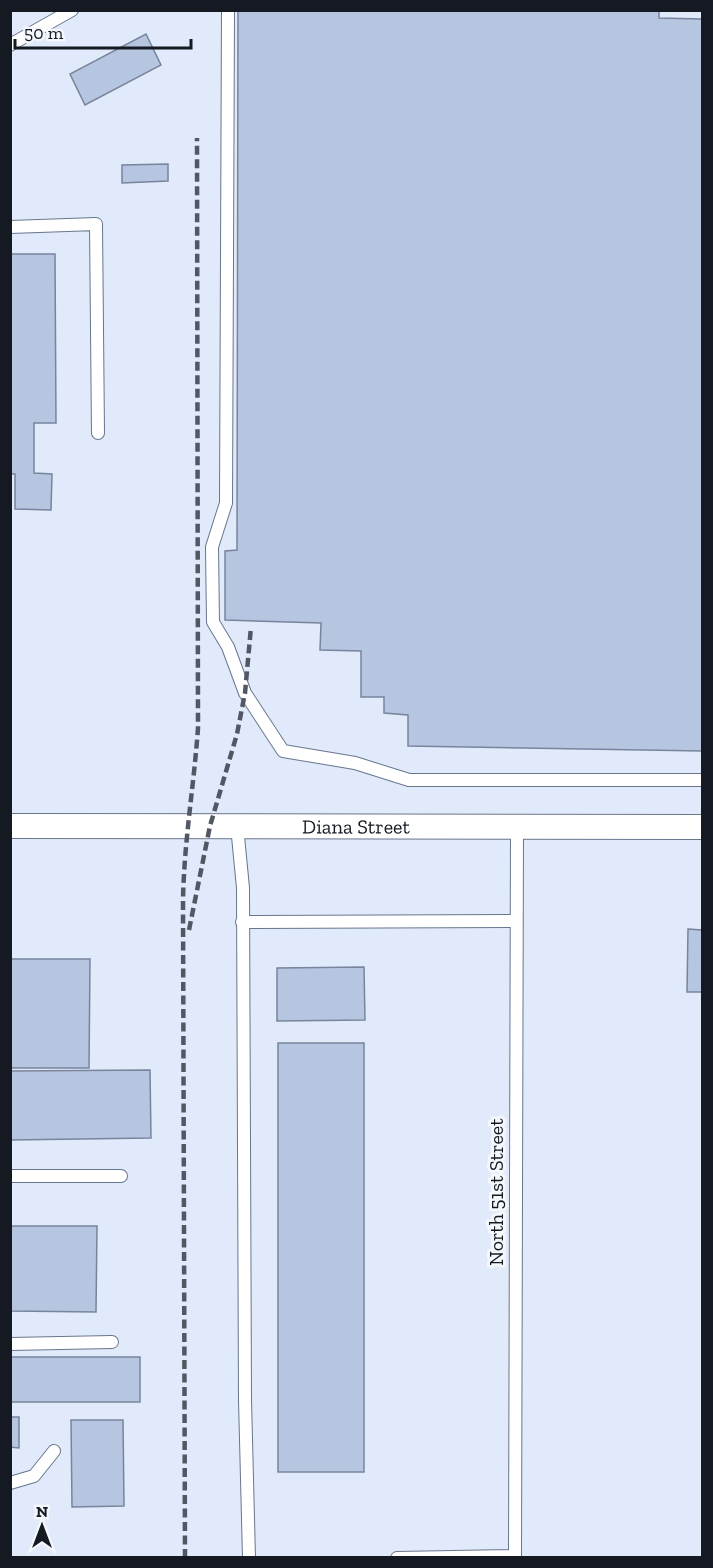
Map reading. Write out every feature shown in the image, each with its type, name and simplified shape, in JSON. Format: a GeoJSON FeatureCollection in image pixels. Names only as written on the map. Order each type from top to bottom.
{"type":"FeatureCollection","features":[{"type":"Feature","properties":{"kind":"street","name":"Diana Street"},"geometry":{"type":"LineString","coordinates":[[10,826],[517,828],[702,826]]}},
{"type":"Feature","properties":{"kind":"lane"},"geometry":{"type":"LineString","coordinates":[[10,45],[72,10]]}},
{"type":"Feature","properties":{"kind":"lane"},"geometry":{"type":"LineString","coordinates":[[228,10],[226,503],[212,547],[213,622],[228,647],[245,693],[283,751],[355,763],[409,780],[702,780]]}},
{"type":"Feature","properties":{"kind":"lane"},"geometry":{"type":"LineString","coordinates":[[10,227],[96,224],[98,433]]}},
{"type":"Feature","properties":{"kind":"lane"},"geometry":{"type":"LineString","coordinates":[[237,826],[243,888],[245,1388],[249,1557]]}},
{"type":"Feature","properties":{"kind":"lane","name":"North 51st Street"},"geometry":{"type":"LineString","coordinates":[[396,1557],[515,1556],[517,828]]}},
{"type":"Feature","properties":{"kind":"lane"},"geometry":{"type":"LineString","coordinates":[[242,922],[516,921]]}},
{"type":"Feature","properties":{"kind":"lane"},"geometry":{"type":"LineString","coordinates":[[10,1176],[121,1176]]}},
{"type":"Feature","properties":{"kind":"lane"},"geometry":{"type":"LineString","coordinates":[[10,1344],[112,1342]]}},
{"type":"Feature","properties":{"kind":"lane"},"geometry":{"type":"LineString","coordinates":[[10,1483],[34,1476],[54,1451]]}},
{"type":"Feature","properties":{"kind":"building"},"geometry":{"type":"Polygon","coordinates":[[[238,10],[659,10],[659,18],[702,19],[702,751],[408,746],[408,715],[384,713],[384,697],[361,697],[361,651],[320,650],[321,623],[225,620],[225,551],[237,550],[238,10]]]}},
{"type":"Feature","properties":{"kind":"building"},"geometry":{"type":"Polygon","coordinates":[[[146,34],[161,65],[85,105],[70,74],[146,34]]]}},
{"type":"Feature","properties":{"kind":"building"},"geometry":{"type":"Polygon","coordinates":[[[168,164],[168,181],[122,183],[122,165],[168,164]]]}},
{"type":"Feature","properties":{"kind":"building"},"geometry":{"type":"Polygon","coordinates":[[[10,254],[55,254],[56,423],[34,423],[34,473],[52,474],[51,510],[15,509],[15,474],[10,474],[10,254]]]}},
{"type":"Feature","properties":{"kind":"building"},"geometry":{"type":"Polygon","coordinates":[[[688,929],[702,930],[702,992],[687,992],[688,929]]]}},
{"type":"Feature","properties":{"kind":"building"},"geometry":{"type":"Polygon","coordinates":[[[10,959],[90,959],[89,1068],[10,1068],[10,959]]]}},
{"type":"Feature","properties":{"kind":"building"},"geometry":{"type":"Polygon","coordinates":[[[364,967],[365,1020],[277,1021],[277,968],[364,967]]]}},
{"type":"Feature","properties":{"kind":"building"},"geometry":{"type":"Polygon","coordinates":[[[278,1043],[364,1043],[364,1472],[278,1472],[278,1043]]]}},
{"type":"Feature","properties":{"kind":"building"},"geometry":{"type":"Polygon","coordinates":[[[150,1070],[151,1138],[10,1140],[10,1071],[150,1070]]]}},
{"type":"Feature","properties":{"kind":"building"},"geometry":{"type":"Polygon","coordinates":[[[10,1226],[97,1226],[96,1312],[10,1311],[10,1226]]]}},
{"type":"Feature","properties":{"kind":"building"},"geometry":{"type":"Polygon","coordinates":[[[10,1357],[140,1357],[140,1402],[10,1402],[10,1357]]]}},
{"type":"Feature","properties":{"kind":"building"},"geometry":{"type":"Polygon","coordinates":[[[10,1417],[19,1417],[19,1448],[10,1447],[10,1417]]]}},
{"type":"Feature","properties":{"kind":"building"},"geometry":{"type":"Polygon","coordinates":[[[71,1420],[123,1420],[124,1506],[72,1507],[71,1420]]]}},
{"type":"Feature","properties":{"kind":"railway"},"geometry":{"type":"LineString","coordinates":[[185,1558],[183,900],[198,728],[197,138]]}},
{"type":"Feature","properties":{"kind":"railway"},"geometry":{"type":"LineString","coordinates":[[189,930],[210,826],[237,734],[245,693],[251,627]]}}]}
